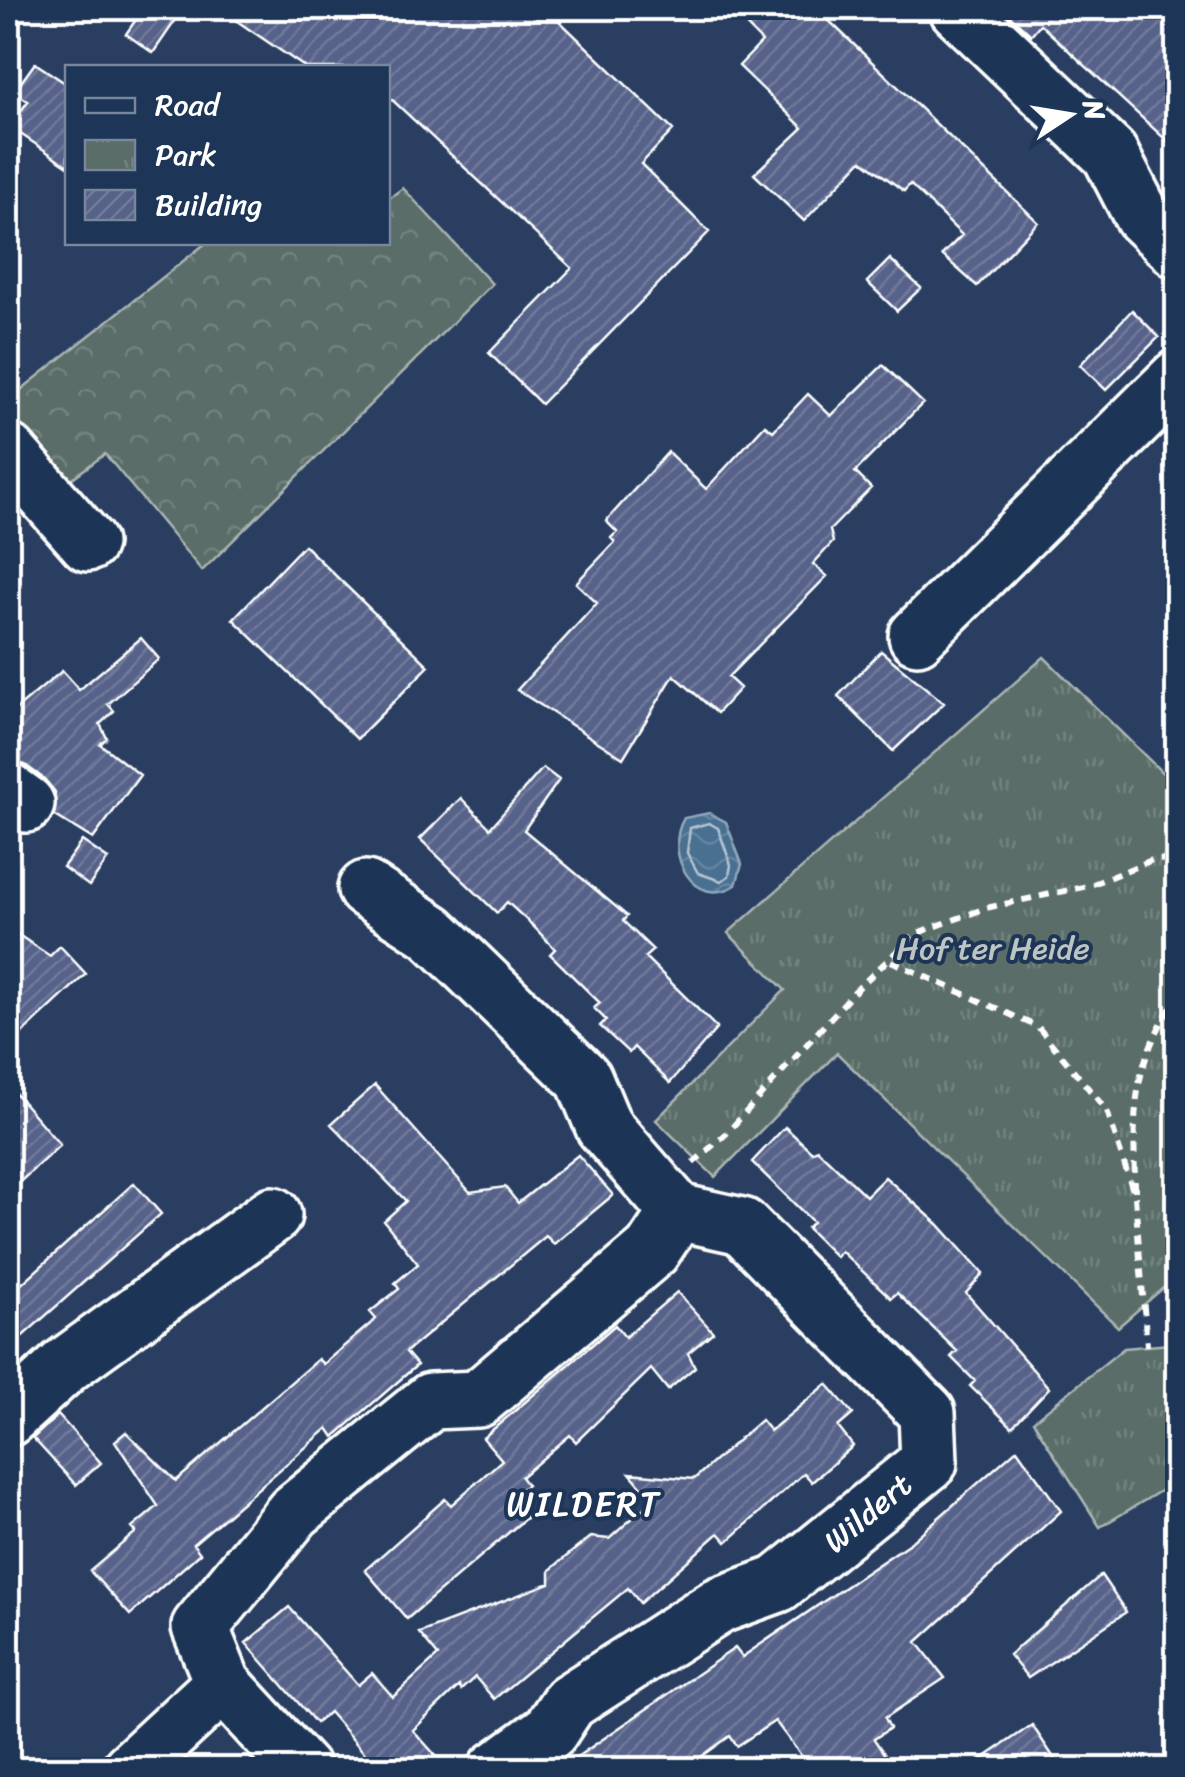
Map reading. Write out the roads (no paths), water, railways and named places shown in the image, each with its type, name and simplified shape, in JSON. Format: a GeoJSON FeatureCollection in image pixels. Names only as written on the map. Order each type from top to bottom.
{"type":"FeatureCollection","features":[{"type":"Feature","properties":{"kind":"street"},"geometry":{"type":"LineString","coordinates":[[957,8],[1110,154],[1142,216],[1178,250]]}},
{"type":"Feature","properties":{"kind":"street"},"geometry":{"type":"LineString","coordinates":[[918,636],[1178,378]]}},
{"type":"Feature","properties":{"kind":"street"},"geometry":{"type":"LineString","coordinates":[[8,452],[88,544]]}},
{"type":"Feature","properties":{"kind":"street"},"geometry":{"type":"LineString","coordinates":[[302,1770],[224,1684],[200,1627],[294,1512],[431,1401],[478,1398],[652,1251],[669,1202],[604,1127],[584,1079],[432,932],[366,889]]}},
{"type":"Feature","properties":{"kind":"street","name":"Wildert"},"geometry":{"type":"LineString","coordinates":[[496,1770],[550,1731],[569,1702],[720,1605],[778,1584],[929,1462],[927,1414],[742,1226],[669,1202]]}},
{"type":"Feature","properties":{"kind":"street"},"geometry":{"type":"LineString","coordinates":[[8,1418],[66,1364],[273,1215]]}},
{"type":"Feature","properties":{"kind":"street"},"geometry":{"type":"LineString","coordinates":[[130,1770],[224,1684]]}},
{"type":"Feature","properties":{"kind":"water"},"geometry":{"type":"Polygon","coordinates":[[[709,813],[726,822],[742,864],[736,885],[721,891],[707,890],[686,874],[677,847],[684,818],[709,813]]]}},
{"type":"Feature","properties":{"kind":"district","name":"WILDERT"},"geometry":{"type":"Point","coordinates":[584,1504]}},
{"type":"Feature","properties":{"kind":"park label","name":"Hof ter Heide"},"geometry":{"type":"Point","coordinates":[993,948]}}]}
